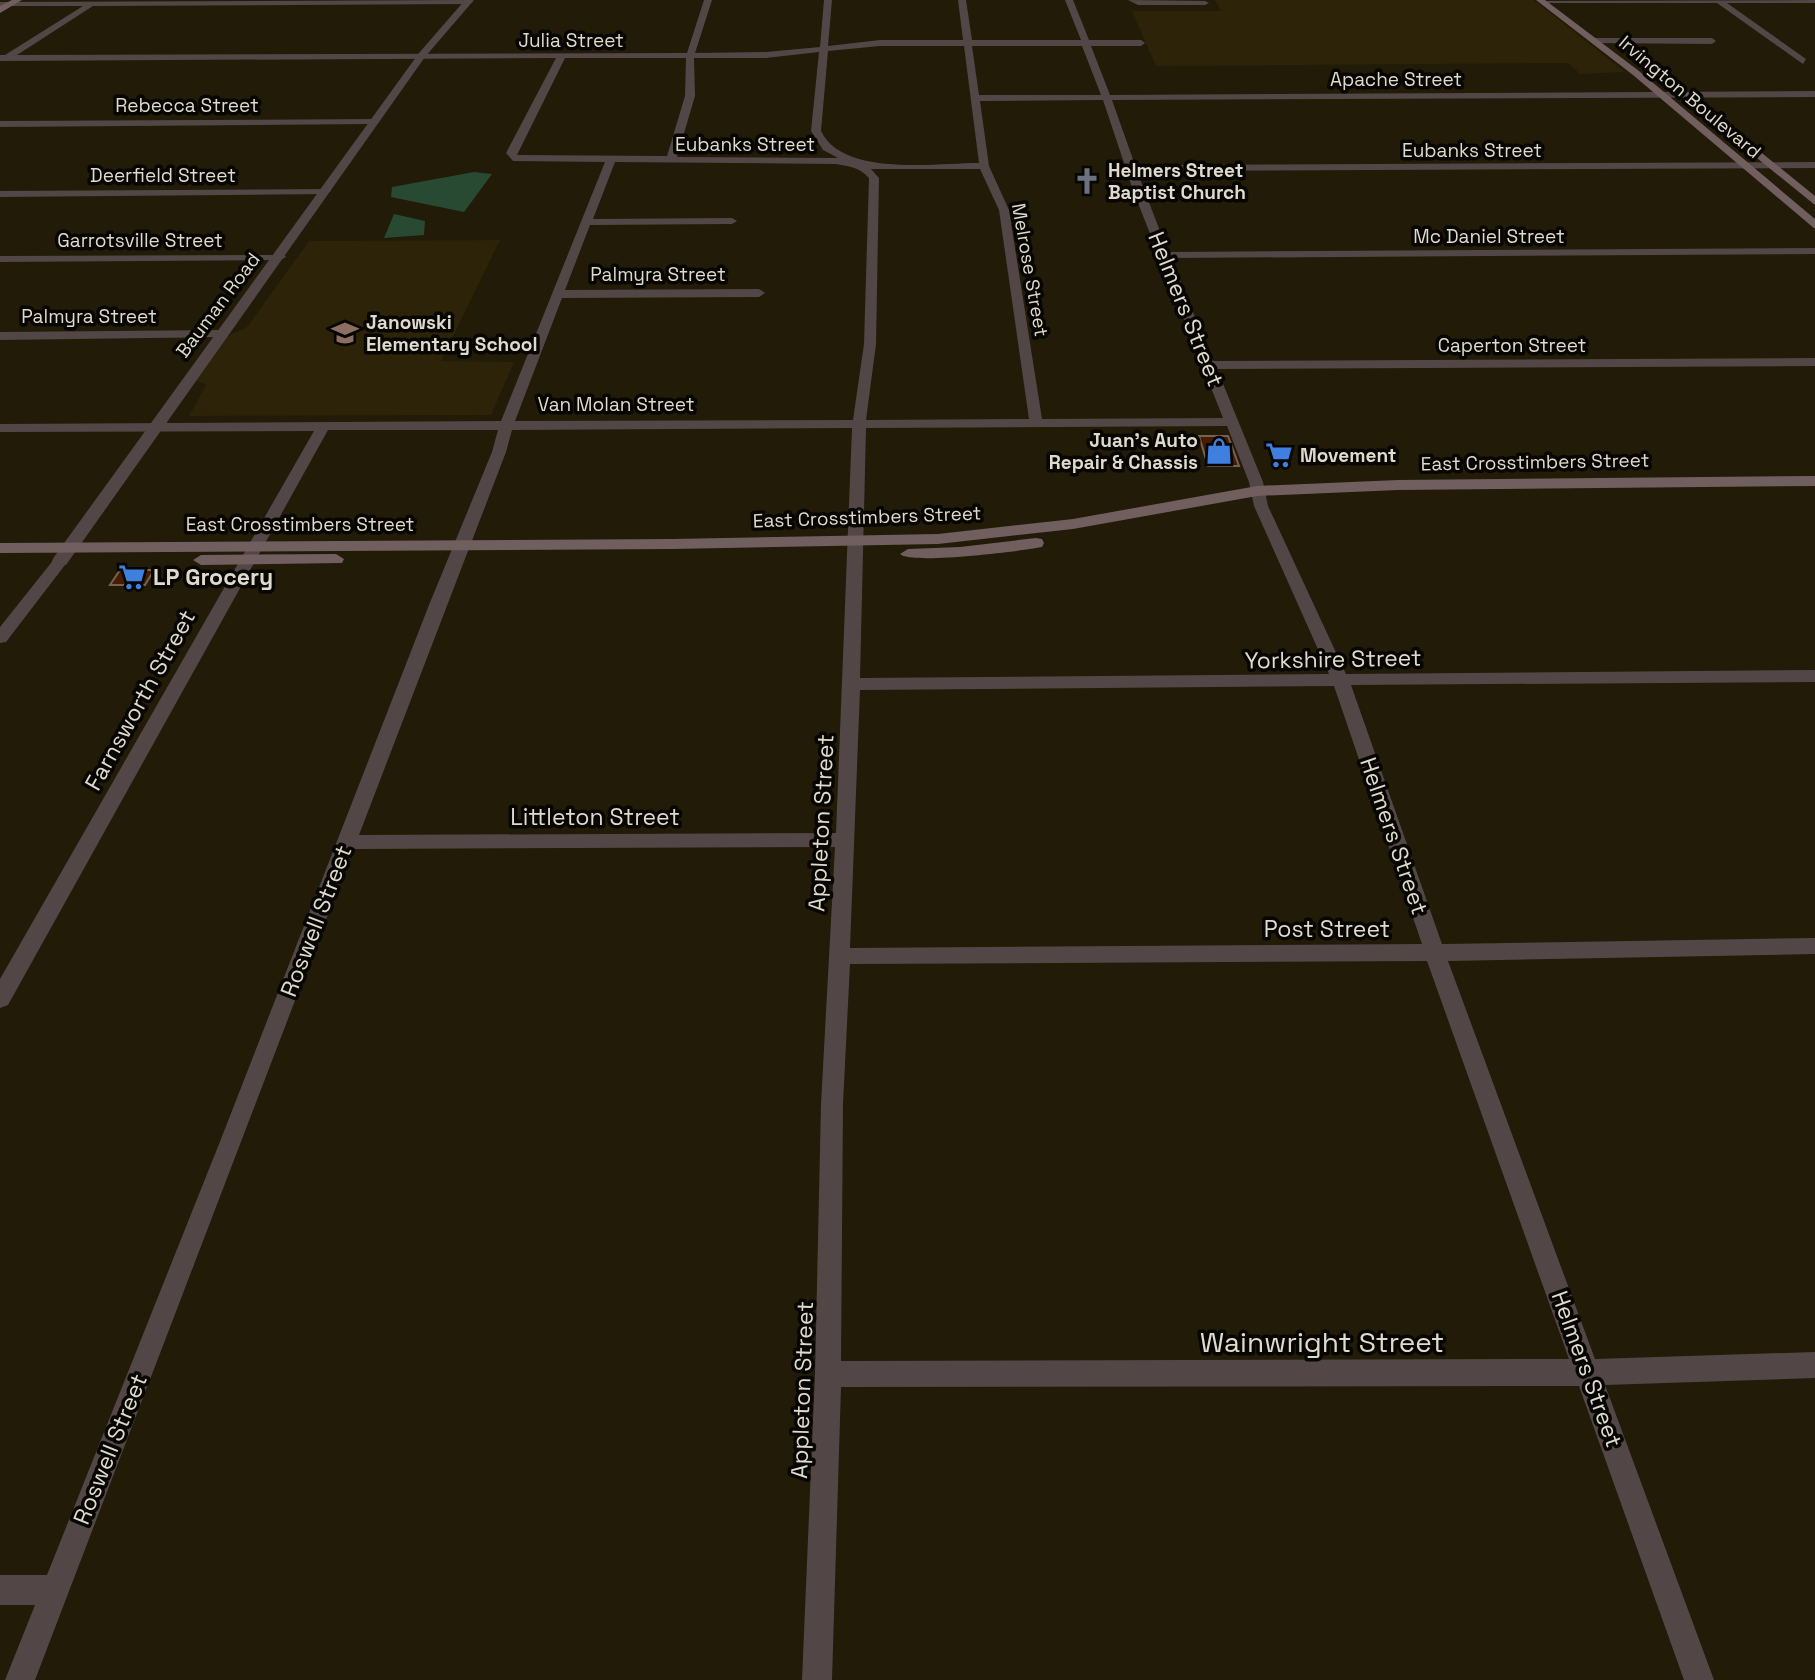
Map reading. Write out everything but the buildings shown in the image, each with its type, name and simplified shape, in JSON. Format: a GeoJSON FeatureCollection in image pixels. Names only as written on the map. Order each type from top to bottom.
{"type":"FeatureCollection","features":[{"type":"Feature","properties":{"kind":"main road","name":"Irvington Boulevard"},"geometry":{"type":"LineString","coordinates":[[1541,1],[1663,95],[1815,225]]}},
{"type":"Feature","properties":{"kind":"main road"},"geometry":{"type":"LineString","coordinates":[[1553,9],[1572,10],[1561,1]]}},
{"type":"Feature","properties":{"kind":"main road"},"geometry":{"type":"LineString","coordinates":[[0,10],[7,2]]}},
{"type":"Feature","properties":{"kind":"main road","name":"Irvington Boulevard"},"geometry":{"type":"LineString","coordinates":[[1600,29],[1635,54]]}},
{"type":"Feature","properties":{"kind":"main road","name":"Irvington Boulevard"},"geometry":{"type":"LineString","coordinates":[[1658,74],[1815,202]]}},
{"type":"Feature","properties":{"kind":"main road","name":"East Crosstimbers Street"},"geometry":{"type":"LineString","coordinates":[[0,561],[65,554],[251,552],[855,548],[960,552],[1259,498],[1343,500],[1507,490],[1690,487],[1815,481]]}},
{"type":"Feature","properties":{"kind":"main road","name":"East Crosstimbers Street"},"geometry":{"type":"LineString","coordinates":[[1690,487],[1815,492]]}},
{"type":"Feature","properties":{"kind":"main road","name":"East Crosstimbers Street"},"geometry":{"type":"LineString","coordinates":[[0,548],[65,554]]}},
{"type":"Feature","properties":{"kind":"street"},"geometry":{"type":"LineString","coordinates":[[671,161],[690,96],[690,56],[708,0]]}},
{"type":"Feature","properties":{"kind":"street"},"geometry":{"type":"LineString","coordinates":[[828,0],[816,131],[823,145],[855,164]]}},
{"type":"Feature","properties":{"kind":"street","name":"Melrose Street"},"geometry":{"type":"LineString","coordinates":[[962,0],[985,166],[1004,210],[1036,423]]}},
{"type":"Feature","properties":{"kind":"street","name":"Helmers Street"},"geometry":{"type":"LineString","coordinates":[[1069,0],[1107,98],[1130,168],[1256,482],[1259,498],[1341,681],[1435,953],[1699,1680]]}},
{"type":"Feature","properties":{"kind":"street"},"geometry":{"type":"LineString","coordinates":[[1132,0],[1138,3],[1205,3]]}},
{"type":"Feature","properties":{"kind":"street"},"geometry":{"type":"LineString","coordinates":[[7,2],[90,4],[469,1]]}},
{"type":"Feature","properties":{"kind":"street","name":"Bauman Road"},"geometry":{"type":"LineString","coordinates":[[0,638],[65,554],[221,334],[280,257],[422,55],[469,1]]}},
{"type":"Feature","properties":{"kind":"street"},"geometry":{"type":"LineString","coordinates":[[1541,1],[1815,1]]}},
{"type":"Feature","properties":{"kind":"street"},"geometry":{"type":"LineString","coordinates":[[1719,1],[1803,61]]}},
{"type":"Feature","properties":{"kind":"street"},"geometry":{"type":"LineString","coordinates":[[3,58],[90,4]]}},
{"type":"Feature","properties":{"kind":"street"},"geometry":{"type":"LineString","coordinates":[[1595,41],[1712,41]]}},
{"type":"Feature","properties":{"kind":"street"},"geometry":{"type":"LineString","coordinates":[[823,54],[880,43],[1140,43]]}},
{"type":"Feature","properties":{"kind":"street","name":"Julia Street"},"geometry":{"type":"LineString","coordinates":[[3,58],[823,54]]}},
{"type":"Feature","properties":{"kind":"street","name":"Eubanks Street"},"geometry":{"type":"LineString","coordinates":[[562,55],[511,153],[513,159],[985,166]]}},
{"type":"Feature","properties":{"kind":"street","name":"Apache Street"},"geometry":{"type":"LineString","coordinates":[[976,98],[1815,94]]}},
{"type":"Feature","properties":{"kind":"street","name":"Rebecca Street"},"geometry":{"type":"LineString","coordinates":[[0,124],[374,121]]}},
{"type":"Feature","properties":{"kind":"street","name":"Roswell Street"},"geometry":{"type":"LineString","coordinates":[[20,1680],[233,1139],[610,161]]}},
{"type":"Feature","properties":{"kind":"street","name":"Appleton Street"},"geometry":{"type":"LineString","coordinates":[[817,1680],[828,1374],[832,1104],[859,422],[870,344],[874,178],[855,164]]}},
{"type":"Feature","properties":{"kind":"street","name":"Eubanks Street"},"geometry":{"type":"LineString","coordinates":[[1130,168],[1815,165]]}},
{"type":"Feature","properties":{"kind":"street","name":"Deerfield Street"},"geometry":{"type":"LineString","coordinates":[[0,194],[326,191]]}},
{"type":"Feature","properties":{"kind":"street"},"geometry":{"type":"LineString","coordinates":[[586,222],[732,221]]}},
{"type":"Feature","properties":{"kind":"street","name":"Mc Daniel Street"},"geometry":{"type":"LineString","coordinates":[[1164,254],[1815,251]]}},
{"type":"Feature","properties":{"kind":"street","name":"Garrotsville Street"},"geometry":{"type":"LineString","coordinates":[[0,259],[280,257]]}},
{"type":"Feature","properties":{"kind":"street","name":"Palmyra Street"},"geometry":{"type":"LineString","coordinates":[[558,294],[759,293]]}},
{"type":"Feature","properties":{"kind":"street","name":"Palmyra Street"},"geometry":{"type":"LineString","coordinates":[[0,336],[221,334]]}},
{"type":"Feature","properties":{"kind":"street","name":"Caperton Street"},"geometry":{"type":"LineString","coordinates":[[1209,365],[1815,362]]}},
{"type":"Feature","properties":{"kind":"street","name":"Van Molan Street"},"geometry":{"type":"LineString","coordinates":[[0,428],[156,425],[1233,422]]}},
{"type":"Feature","properties":{"kind":"street","name":"Farnsworth Street"},"geometry":{"type":"LineString","coordinates":[[0,999],[324,425]]}},
{"type":"Feature","properties":{"kind":"street","name":"Yorkshire Street"},"geometry":{"type":"LineString","coordinates":[[850,684],[1815,676]]}},
{"type":"Feature","properties":{"kind":"street","name":"Littleton Street"},"geometry":{"type":"LineString","coordinates":[[346,842],[844,841]]}},
{"type":"Feature","properties":{"kind":"street","name":"Post Street"},"geometry":{"type":"LineString","coordinates":[[839,956],[1435,953],[1815,946]]}},
{"type":"Feature","properties":{"kind":"street","name":"Wainwright Street"},"geometry":{"type":"LineString","coordinates":[[828,1374],[1588,1372],[1815,1365]]}},
{"type":"Feature","properties":{"kind":"street"},"geometry":{"type":"LineString","coordinates":[[0,1590],[54,1590]]}},
{"type":"Feature","properties":{"kind":"shaded area"},"geometry":{"type":"Polygon","coordinates":[[[1215,0],[1534,0],[1625,72],[1580,74],[1568,63],[1156,66],[1132,11],[1221,11],[1215,0]]]}},
{"type":"Feature","properties":{"kind":"shaded area","name":"Janowski Elementary School"},"geometry":{"type":"Polygon","coordinates":[[[500,240],[441,361],[514,362],[491,415],[189,416],[206,385],[194,380],[222,339],[247,327],[309,241],[500,240]]]}},
{"type":"Feature","properties":{"kind":"green space"},"geometry":{"type":"Polygon","coordinates":[[[474,172],[492,174],[464,212],[391,197],[392,187],[474,172]]]}},
{"type":"Feature","properties":{"kind":"green space"},"geometry":{"type":"Polygon","coordinates":[[[394,214],[425,221],[424,235],[384,238],[394,214]]]}},
{"type":"Feature","properties":{"kind":"place","name":"Helmers Street Baptist Church"},"geometry":{"type":"Point","coordinates":[1087,181]}},
{"type":"Feature","properties":{"kind":"place","name":"Janowski Elementary School"},"geometry":{"type":"Point","coordinates":[345,333]}},
{"type":"Feature","properties":{"kind":"place","name":"Juan's Auto Repair & Chassis"},"geometry":{"type":"Point","coordinates":[1219,451]}},
{"type":"Feature","properties":{"kind":"place","name":"Movement"},"geometry":{"type":"Point","coordinates":[1279,455]}},
{"type":"Feature","properties":{"kind":"place","name":"LP Grocery"},"geometry":{"type":"Point","coordinates":[132,577]}}]}
